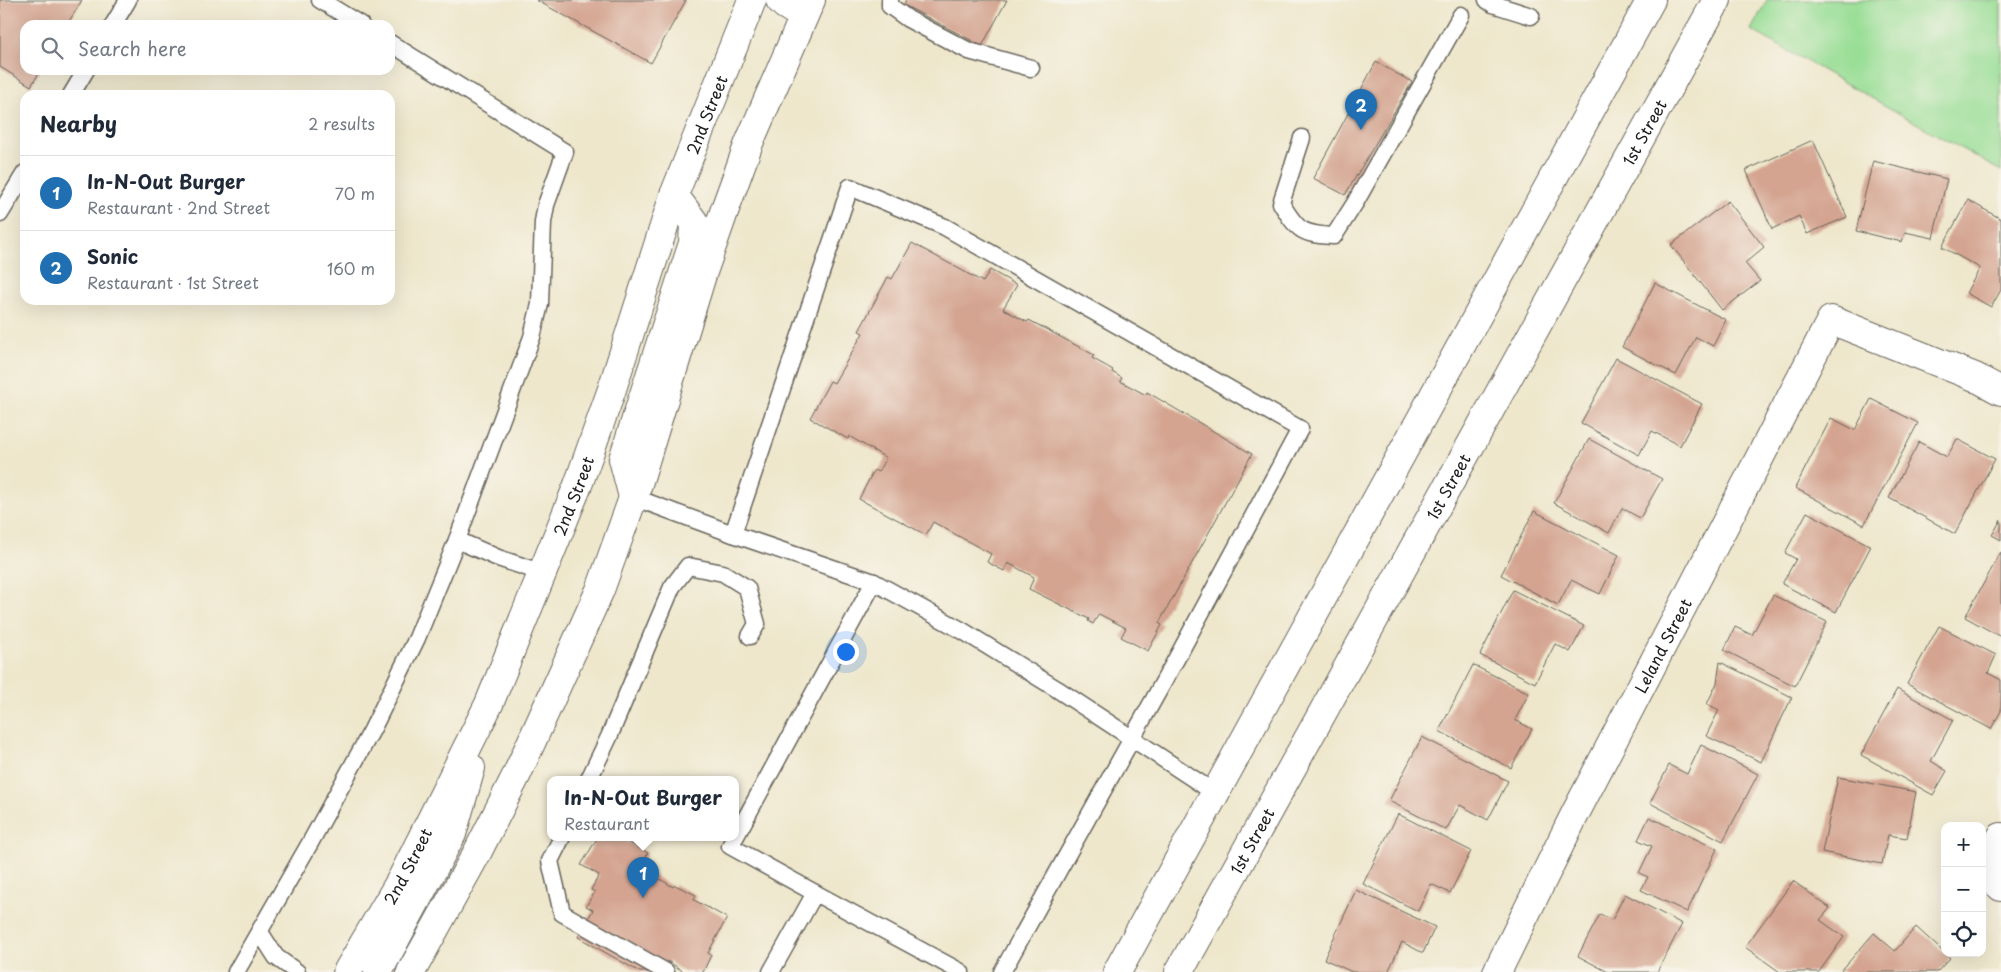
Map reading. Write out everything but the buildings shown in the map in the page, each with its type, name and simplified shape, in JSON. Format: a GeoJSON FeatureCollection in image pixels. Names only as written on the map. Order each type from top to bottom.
{"type":"FeatureCollection","features":[{"type":"Feature","properties":{"kind":"street","name":"2nd Street"},"geometry":{"type":"LineString","coordinates":[[347,972],[402,878],[488,704],[543,573],[578,485],[612,389],[674,195],[752,0]]}},
{"type":"Feature","properties":{"kind":"street"},"geometry":{"type":"LineString","coordinates":[[411,972],[477,853],[516,774],[600,590],[633,497],[719,226],[749,143],[807,8],[785,6],[780,0]]}},
{"type":"Feature","properties":{"kind":"street"},"geometry":{"type":"LineString","coordinates":[[1117,972],[1650,0]]}},
{"type":"Feature","properties":{"kind":"street","name":"1st Street"},"geometry":{"type":"LineString","coordinates":[[1179,972],[1717,0]]}},
{"type":"Feature","properties":{"kind":"street"},"geometry":{"type":"LineString","coordinates":[[633,497],[623,459],[693,243],[694,222],[674,195]]}},
{"type":"Feature","properties":{"kind":"street","name":"Leland Street"},"geometry":{"type":"LineString","coordinates":[[1497,972],[1575,814],[1831,320],[1975,377],[2001,392]]}},
{"type":"Feature","properties":{"kind":"street"},"geometry":{"type":"LineString","coordinates":[[378,972],[452,834],[488,704]]}},
{"type":"Feature","properties":{"kind":"street"},"geometry":{"type":"LineString","coordinates":[[1993,880],[2001,837]]}},
{"type":"Feature","properties":{"kind":"lane"},"geometry":{"type":"LineString","coordinates":[[116,20],[128,0]]}},
{"type":"Feature","properties":{"kind":"lane"},"geometry":{"type":"LineString","coordinates":[[320,0],[352,20]]}},
{"type":"Feature","properties":{"kind":"lane"},"geometry":{"type":"LineString","coordinates":[[890,0],[890,6],[908,19],[969,51],[1031,68]]}},
{"type":"Feature","properties":{"kind":"lane"},"geometry":{"type":"LineString","coordinates":[[1487,0],[1493,4],[1530,16]]}},
{"type":"Feature","properties":{"kind":"lane"},"geometry":{"type":"LineString","coordinates":[[1302,138],[1281,203],[1294,224],[1313,235],[1334,236],[1356,203],[1461,15]]}},
{"type":"Feature","properties":{"kind":"lane"},"geometry":{"type":"LineString","coordinates":[[236,972],[260,932],[384,705],[417,638],[457,540],[532,336],[540,304],[543,222],[546,205],[565,152],[395,46]]}},
{"type":"Feature","properties":{"kind":"lane"},"geometry":{"type":"LineString","coordinates":[[74,90],[83,75]]}},
{"type":"Feature","properties":{"kind":"lane"},"geometry":{"type":"LineString","coordinates":[[0,214],[20,180]]}},
{"type":"Feature","properties":{"kind":"lane"},"geometry":{"type":"LineString","coordinates":[[733,534],[850,187],[945,227],[1300,429],[1132,740],[1002,972]]}},
{"type":"Feature","properties":{"kind":"lane"},"geometry":{"type":"LineString","coordinates":[[633,497],[733,534],[874,582],[963,631],[1057,689],[1215,793]]}},
{"type":"Feature","properties":{"kind":"lane"},"geometry":{"type":"LineString","coordinates":[[457,540],[498,558],[543,573]]}},
{"type":"Feature","properties":{"kind":"lane"},"geometry":{"type":"LineString","coordinates":[[590,776],[610,737],[672,587],[688,566],[723,573],[748,588],[757,624],[750,636]]}},
{"type":"Feature","properties":{"kind":"lane"},"geometry":{"type":"LineString","coordinates":[[739,829],[874,582]]}},
{"type":"Feature","properties":{"kind":"lane"},"geometry":{"type":"LineString","coordinates":[[560,841],[550,861],[562,913],[666,972]]}},
{"type":"Feature","properties":{"kind":"lane"},"geometry":{"type":"LineString","coordinates":[[732,841],[730,846],[961,972]]}},
{"type":"Feature","properties":{"kind":"lane"},"geometry":{"type":"LineString","coordinates":[[771,972],[815,893]]}},
{"type":"Feature","properties":{"kind":"lane"},"geometry":{"type":"LineString","coordinates":[[260,932],[276,957],[297,972]]}},
{"type":"Feature","properties":{"kind":"green space"},"geometry":{"type":"Polygon","coordinates":[[[1767,0],[2001,0],[2001,171],[1751,30],[1767,0]]]}},
{"type":"Feature","properties":{"kind":"place","name":"Sonic"},"geometry":{"type":"Point","coordinates":[1361,130]}},
{"type":"Feature","properties":{"kind":"place","name":"In-N-Out Burger"},"geometry":{"type":"Point","coordinates":[643,898]}}]}
